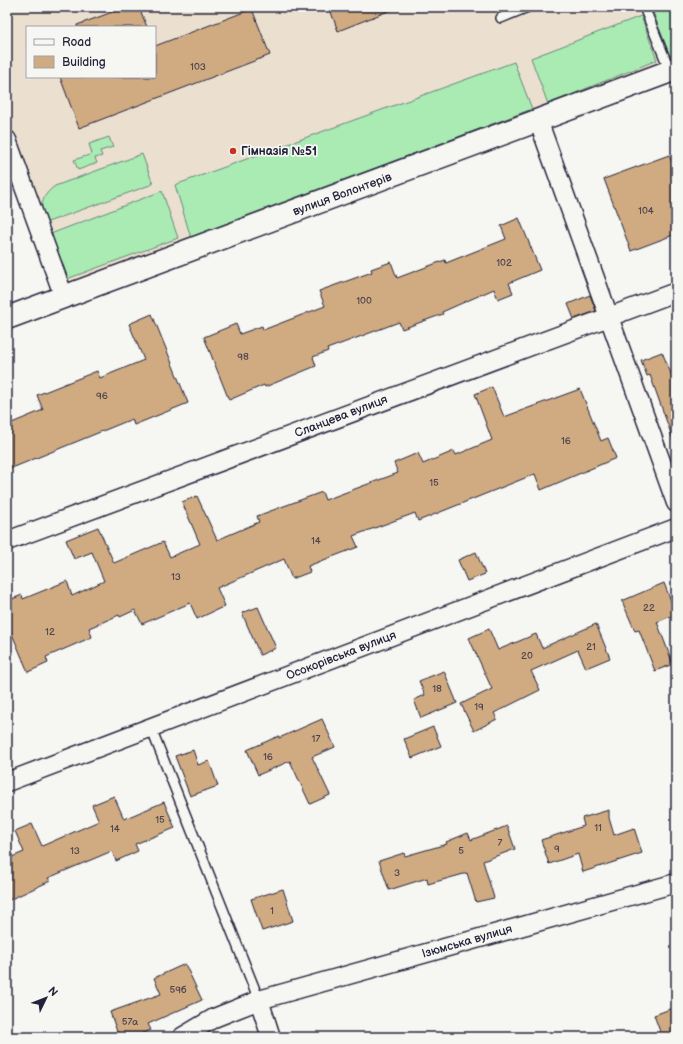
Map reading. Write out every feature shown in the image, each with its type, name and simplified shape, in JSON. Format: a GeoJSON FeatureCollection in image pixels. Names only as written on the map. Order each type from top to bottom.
{"type":"FeatureCollection","features":[{"type":"Feature","properties":{"kind":"street","name":"вулиця Волонтерів"},"geometry":{"type":"LineString","coordinates":[[7,318],[673,70]]}},
{"type":"Feature","properties":{"kind":"street"},"geometry":{"type":"LineString","coordinates":[[538,120],[676,504]]}},
{"type":"Feature","properties":{"kind":"street"},"geometry":{"type":"LineString","coordinates":[[7,140],[64,297]]}},
{"type":"Feature","properties":{"kind":"street","name":"Сланцева вулиця"},"geometry":{"type":"LineString","coordinates":[[7,541],[676,292]]}},
{"type":"Feature","properties":{"kind":"street","name":"Осокорівська вулиця"},"geometry":{"type":"LineString","coordinates":[[7,782],[676,528]]}},
{"type":"Feature","properties":{"kind":"street","name":"Ізюмська вулиця"},"geometry":{"type":"LineString","coordinates":[[182,1037],[214,1018],[259,1000],[676,883]]}},
{"type":"Feature","properties":{"kind":"street"},"geometry":{"type":"LineString","coordinates":[[259,1000],[271,1037]]}},
{"type":"Feature","properties":{"kind":"lane"},"geometry":{"type":"LineString","coordinates":[[501,18],[528,7]]}},
{"type":"Feature","properties":{"kind":"lane"},"geometry":{"type":"LineString","coordinates":[[644,7],[673,70]]}},
{"type":"Feature","properties":{"kind":"lane"},"geometry":{"type":"LineString","coordinates":[[150,728],[259,1000]]}},
{"type":"Feature","properties":{"kind":"shaded area","name":"Гімназія №51"},"geometry":{"type":"Polygon","coordinates":[[[7,7],[676,7],[676,69],[64,297],[7,140],[7,7]]]}},
{"type":"Feature","properties":{"kind":"green space"},"geometry":{"type":"Polygon","coordinates":[[[667,7],[676,7],[676,54],[670,56],[653,12],[667,7]]]}},
{"type":"Feature","properties":{"kind":"green space"},"geometry":{"type":"Polygon","coordinates":[[[641,16],[657,60],[548,104],[531,58],[641,16]]]}},
{"type":"Feature","properties":{"kind":"green space"},"geometry":{"type":"Polygon","coordinates":[[[514,62],[532,109],[191,238],[175,185],[514,62]]]}},
{"type":"Feature","properties":{"kind":"green space"},"geometry":{"type":"Polygon","coordinates":[[[109,137],[113,147],[100,151],[102,156],[95,158],[97,163],[78,170],[74,160],[92,154],[89,144],[109,137]]]}},
{"type":"Feature","properties":{"kind":"green space"},"geometry":{"type":"Polygon","coordinates":[[[142,154],[153,184],[45,223],[42,212],[42,202],[50,190],[55,186],[142,154]]]}},
{"type":"Feature","properties":{"kind":"green space"},"geometry":{"type":"Polygon","coordinates":[[[162,191],[178,238],[64,280],[48,235],[162,191]]]}},
{"type":"Feature","properties":{"kind":"building"},"geometry":{"type":"Polygon","coordinates":[[[126,7],[139,7],[147,26],[77,26],[126,7]]]}},
{"type":"Feature","properties":{"kind":"building"},"geometry":{"type":"Polygon","coordinates":[[[329,7],[396,7],[396,8],[338,31],[329,7]]]}},
{"type":"Feature","properties":{"kind":"building"},"geometry":{"type":"Polygon","coordinates":[[[252,9],[270,55],[79,128],[60,78],[156,78],[156,46],[252,9]]]}},
{"type":"Feature","properties":{"kind":"building"},"geometry":{"type":"Polygon","coordinates":[[[669,155],[676,174],[676,234],[631,251],[604,179],[669,155]]]}},
{"type":"Feature","properties":{"kind":"building"},"geometry":{"type":"Polygon","coordinates":[[[519,218],[540,270],[509,283],[513,293],[498,299],[494,289],[442,312],[443,314],[402,329],[399,322],[327,349],[328,351],[313,357],[316,366],[265,387],[264,385],[229,400],[204,337],[236,324],[240,334],[262,326],[263,330],[325,306],[319,291],[372,272],[371,269],[391,262],[397,278],[445,260],[446,263],[506,239],[501,226],[519,218]]]}},
{"type":"Feature","properties":{"kind":"building"},"geometry":{"type":"Polygon","coordinates":[[[590,295],[596,311],[574,319],[568,304],[590,295]]]}},
{"type":"Feature","properties":{"kind":"building"},"geometry":{"type":"Polygon","coordinates":[[[152,314],[188,403],[134,425],[132,419],[7,470],[7,425],[43,410],[37,395],[97,371],[100,378],[144,360],[129,324],[152,314]]]}},
{"type":"Feature","properties":{"kind":"building"},"geometry":{"type":"Polygon","coordinates":[[[662,352],[672,376],[676,374],[676,442],[674,442],[650,375],[647,376],[641,360],[662,352]]]}},
{"type":"Feature","properties":{"kind":"building"},"geometry":{"type":"Polygon","coordinates":[[[492,387],[504,417],[580,389],[601,441],[608,438],[616,458],[541,490],[535,474],[418,521],[415,513],[353,536],[358,547],[308,566],[310,572],[292,579],[284,559],[217,588],[225,606],[197,619],[190,603],[142,624],[135,610],[120,617],[119,615],[89,628],[92,637],[46,657],[48,663],[28,672],[7,622],[7,601],[22,595],[23,599],[67,581],[72,596],[104,581],[92,552],[74,559],[66,540],[98,527],[114,563],[163,542],[170,557],[200,544],[182,502],[197,496],[217,540],[259,522],[257,516],[322,492],[325,500],[398,473],[394,463],[418,453],[423,464],[454,451],[456,455],[492,440],[475,394],[492,387]]]}},
{"type":"Feature","properties":{"kind":"building"},"geometry":{"type":"Polygon","coordinates":[[[476,552],[485,574],[467,581],[458,560],[476,552]]]}},
{"type":"Feature","properties":{"kind":"building"},"geometry":{"type":"Polygon","coordinates":[[[664,583],[676,614],[657,622],[673,664],[655,671],[639,630],[635,631],[622,601],[664,583]]]}},
{"type":"Feature","properties":{"kind":"building"},"geometry":{"type":"Polygon","coordinates":[[[258,607],[276,648],[260,655],[242,613],[258,607]]]}},
{"type":"Feature","properties":{"kind":"building"},"geometry":{"type":"Polygon","coordinates":[[[596,624],[610,658],[586,668],[578,650],[531,671],[540,690],[494,713],[497,719],[474,731],[461,704],[492,689],[469,638],[489,629],[498,650],[536,634],[542,648],[596,624]]]}},
{"type":"Feature","properties":{"kind":"building"},"geometry":{"type":"Polygon","coordinates":[[[444,671],[457,703],[421,718],[414,700],[425,695],[419,681],[444,671]]]}},
{"type":"Feature","properties":{"kind":"building"},"geometry":{"type":"Polygon","coordinates":[[[322,719],[335,747],[312,757],[330,795],[310,804],[290,761],[258,775],[247,750],[322,719]]]}},
{"type":"Feature","properties":{"kind":"building"},"geometry":{"type":"Polygon","coordinates":[[[433,727],[441,746],[412,758],[404,739],[433,727]]]}},
{"type":"Feature","properties":{"kind":"building"},"geometry":{"type":"Polygon","coordinates":[[[193,750],[198,765],[209,761],[218,786],[190,796],[175,756],[193,750]]]}},
{"type":"Feature","properties":{"kind":"building"},"geometry":{"type":"Polygon","coordinates":[[[114,796],[124,819],[164,802],[175,828],[135,844],[138,851],[116,861],[112,851],[48,878],[50,881],[7,901],[7,859],[24,852],[15,831],[32,824],[42,846],[99,821],[92,805],[114,796]]]}},
{"type":"Feature","properties":{"kind":"building"},"geometry":{"type":"Polygon","coordinates":[[[609,810],[609,818],[614,835],[634,828],[642,853],[583,872],[578,854],[549,864],[541,840],[584,826],[582,818],[609,810]]]}},
{"type":"Feature","properties":{"kind":"building"},"geometry":{"type":"Polygon","coordinates":[[[507,826],[515,849],[483,861],[494,898],[476,902],[467,873],[428,884],[427,878],[389,890],[379,861],[404,853],[405,856],[447,844],[446,842],[468,833],[471,840],[507,826]]]}},
{"type":"Feature","properties":{"kind":"building"},"geometry":{"type":"Polygon","coordinates":[[[283,889],[293,921],[262,931],[251,899],[283,889]]]}},
{"type":"Feature","properties":{"kind":"building"},"geometry":{"type":"Polygon","coordinates":[[[185,964],[202,1000],[148,1024],[151,1030],[133,1037],[119,1037],[110,1012],[161,994],[154,978],[185,964]]]}},
{"type":"Feature","properties":{"kind":"building"},"geometry":{"type":"Polygon","coordinates":[[[676,1007],[676,1032],[662,1037],[654,1015],[676,1007]]]}},
{"type":"Feature","properties":{"kind":"place","name":"Гімназія №51"},"geometry":{"type":"Point","coordinates":[233,151]}}]}
